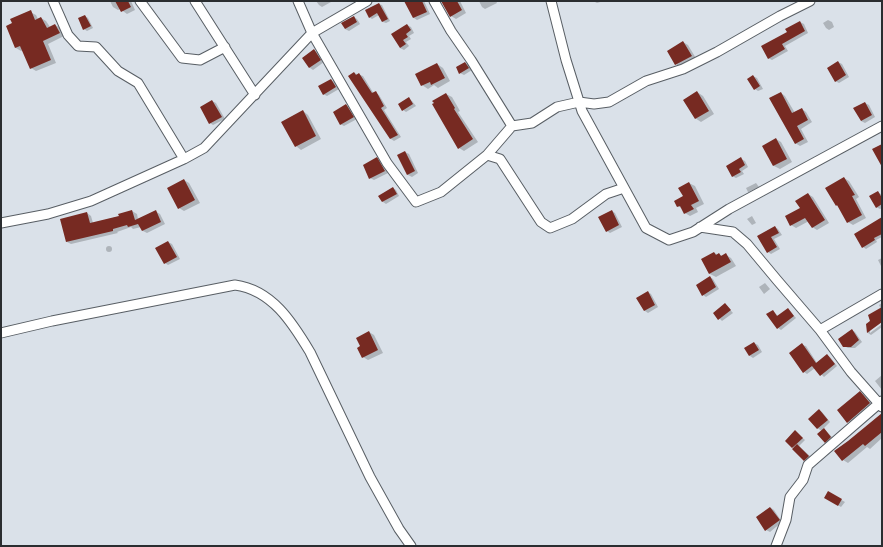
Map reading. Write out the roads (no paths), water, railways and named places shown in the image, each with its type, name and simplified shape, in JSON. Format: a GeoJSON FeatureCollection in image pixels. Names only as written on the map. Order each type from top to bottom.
{"type":"FeatureCollection","features":[{"type":"Feature","properties":{"kind":"street"},"geometry":{"type":"LineString","coordinates":[[53,1],[68,35],[78,46],[96,47],[118,71],[138,83],[184,159]]}},
{"type":"Feature","properties":{"kind":"street"},"geometry":{"type":"LineString","coordinates":[[140,1],[182,58],[200,60],[225,47]]}},
{"type":"Feature","properties":{"kind":"street"},"geometry":{"type":"LineString","coordinates":[[195,1],[255,95]]}},
{"type":"Feature","properties":{"kind":"street"},"geometry":{"type":"LineString","coordinates":[[298,1],[312,33],[387,163],[416,202],[441,192],[487,155],[512,126],[532,123],[557,107],[579,102],[594,104],[609,102],[646,81],[684,68],[717,52],[780,16],[810,1]]}},
{"type":"Feature","properties":{"kind":"street"},"geometry":{"type":"LineString","coordinates":[[1,222],[48,214],[91,201],[184,159],[204,148],[312,33],[367,1]]}},
{"type":"Feature","properties":{"kind":"street"},"geometry":{"type":"LineString","coordinates":[[434,1],[451,31],[512,126]]}},
{"type":"Feature","properties":{"kind":"street"},"geometry":{"type":"LineString","coordinates":[[551,1],[566,60],[582,111],[646,228],[669,240],[693,232],[729,208],[882,126]]}},
{"type":"Feature","properties":{"kind":"street"},"geometry":{"type":"LineString","coordinates":[[487,155],[500,159],[541,222],[550,228],[572,219],[606,194],[624,188]]}},
{"type":"Feature","properties":{"kind":"street"},"geometry":{"type":"LineString","coordinates":[[700,227],[733,232],[747,244],[820,330],[851,372],[881,404],[808,465],[803,480],[790,497],[786,520],[776,546]]}},
{"type":"Feature","properties":{"kind":"street"},"geometry":{"type":"LineString","coordinates":[[1,333],[52,321],[235,285],[248,287],[261,293],[272,301],[283,313],[310,352],[370,477],[399,529],[411,546]]}},
{"type":"Feature","properties":{"kind":"street"},"geometry":{"type":"LineString","coordinates":[[820,330],[882,294]]}}]}
